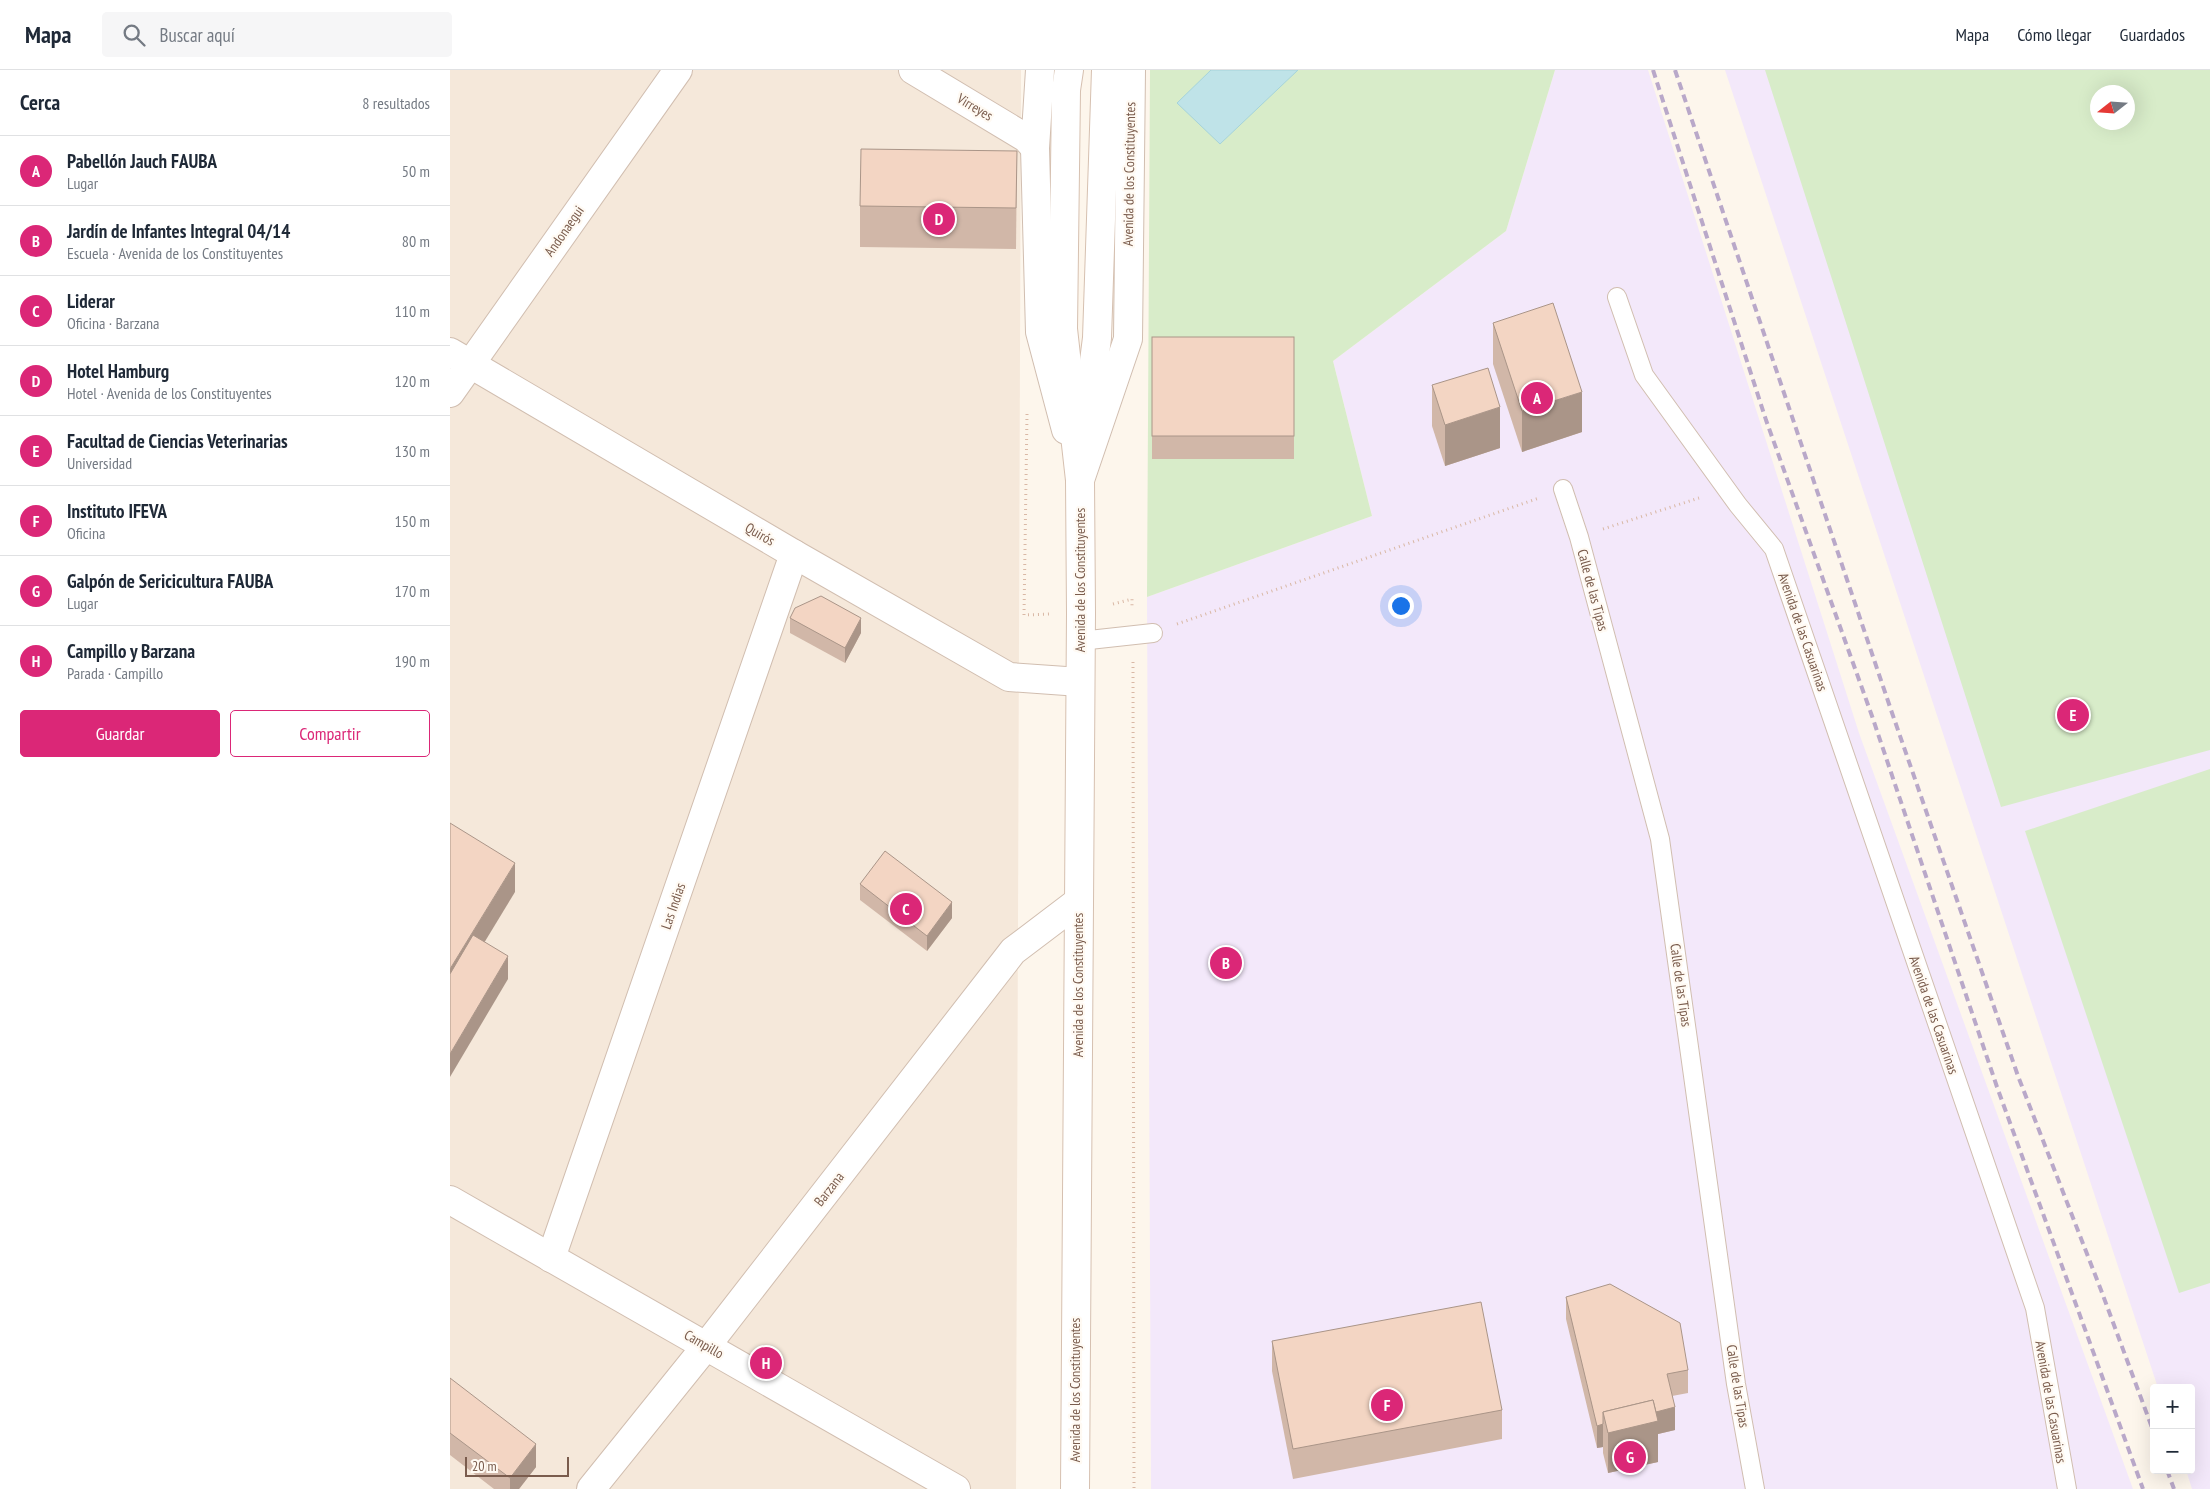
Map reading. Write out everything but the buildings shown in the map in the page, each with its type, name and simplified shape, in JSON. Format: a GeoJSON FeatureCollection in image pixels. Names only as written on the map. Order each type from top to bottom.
{"type":"FeatureCollection","features":[{"type":"Feature","properties":{"kind":"street","name":"Andonaegui"},"geometry":{"type":"LineString","coordinates":[[450,393],[460,358],[678,70]]}},
{"type":"Feature","properties":{"kind":"street","name":"Virreyes"},"geometry":{"type":"LineString","coordinates":[[913,70],[1026,138],[1036,148]]}},
{"type":"Feature","properties":{"kind":"street","name":"Avenida de los Constituyentes"},"geometry":{"type":"LineString","coordinates":[[1040,70],[1036,148],[1040,332],[1080,480]]}},
{"type":"Feature","properties":{"kind":"street","name":"Avenida de los Constituyentes"},"geometry":{"type":"LineString","coordinates":[[1069,70],[1066,90],[1063,329],[1080,480],[1079,901],[1074,1489]]}},
{"type":"Feature","properties":{"kind":"street","name":"Avenida de los Constituyentes"},"geometry":{"type":"LineString","coordinates":[[1080,480],[1097,338],[1106,70]]}},
{"type":"Feature","properties":{"kind":"street","name":"Avenida de los Constituyentes"},"geometry":{"type":"LineString","coordinates":[[1080,480],[1128,338],[1130,70]]}},
{"type":"Feature","properties":{"kind":"street","name":"Quirós"},"geometry":{"type":"LineString","coordinates":[[460,358],[794,554],[1009,677],[1080,682]]}},
{"type":"Feature","properties":{"kind":"street","name":"Las Indias"},"geometry":{"type":"LineString","coordinates":[[551,1258],[794,554]]}},
{"type":"Feature","properties":{"kind":"street","name":"Barzana"},"geometry":{"type":"LineString","coordinates":[[591,1489],[707,1345],[1013,951],[1079,901]]}},
{"type":"Feature","properties":{"kind":"street","name":"Campillo"},"geometry":{"type":"LineString","coordinates":[[450,1200],[707,1345],[956,1489]]}},
{"type":"Feature","properties":{"kind":"lane"},"geometry":{"type":"LineString","coordinates":[[1617,297],[1644,375],[1738,505]]}},
{"type":"Feature","properties":{"kind":"lane","name":"Calle de las Tipas"},"geometry":{"type":"LineString","coordinates":[[1563,490],[1579,537],[1660,839],[1736,1384],[1755,1489]]}},
{"type":"Feature","properties":{"kind":"lane","name":"Avenida de las Casuarinas"},"geometry":{"type":"LineString","coordinates":[[1738,505],[1774,549],[2035,1308],[2067,1489]]}},
{"type":"Feature","properties":{"kind":"lane"},"geometry":{"type":"LineString","coordinates":[[1080,641],[1153,633]]}},
{"type":"Feature","properties":{"kind":"path"},"geometry":{"type":"LineString","coordinates":[[1153,633],[1563,490]]}},
{"type":"Feature","properties":{"kind":"path"},"geometry":{"type":"LineString","coordinates":[[1579,537],[1699,498],[1717,496],[1738,505]]}},
{"type":"Feature","properties":{"kind":"path"},"geometry":{"type":"LineString","coordinates":[[1080,613],[1132,599],[1134,1489]]}},
{"type":"Feature","properties":{"kind":"shaded area"},"geometry":{"type":"Polygon","coordinates":[[[450,70],[1021,70],[1016,1489],[450,1489],[450,70]]]}},
{"type":"Feature","properties":{"kind":"shaded area"},"geometry":{"type":"Polygon","coordinates":[[[1555,70],[1648,70],[1859,733],[2133,1489],[1151,1489],[1147,597],[1372,516],[1333,361],[1506,231],[1555,70]]]}},
{"type":"Feature","properties":{"kind":"shaded area"},"geometry":{"type":"Polygon","coordinates":[[[1725,70],[2210,70],[2210,1489],[2192,1489],[2187,1474],[2195,1474],[2195,1384],[2157,1384],[1725,70]]]}},
{"type":"Feature","properties":{"kind":"green space"},"geometry":{"type":"Polygon","coordinates":[[[1150,70],[1555,70],[1506,231],[1333,361],[1372,516],[1147,597],[1150,70]]]}},
{"type":"Feature","properties":{"kind":"green space"},"geometry":{"type":"Polygon","coordinates":[[[1765,70],[2210,70],[2210,750],[2001,807],[1765,70]]]}},
{"type":"Feature","properties":{"kind":"green space"},"geometry":{"type":"Polygon","coordinates":[[[2210,769],[2210,1283],[2179,1293],[2025,831],[2210,769]]]}},
{"type":"Feature","properties":{"kind":"water"},"geometry":{"type":"Polygon","coordinates":[[[1211,70],[1298,70],[1220,144],[1177,103],[1211,70]]]}},
{"type":"Feature","properties":{"kind":"railway"},"geometry":{"type":"LineString","coordinates":[[1653,70],[1766,420],[1872,716],[1997,1087],[2143,1489]]}},
{"type":"Feature","properties":{"kind":"railway"},"geometry":{"type":"LineString","coordinates":[[1675,70],[1890,707],[2018,1076],[2153,1429]]}},
{"type":"Feature","properties":{"kind":"railway"},"geometry":{"type":"LineString","coordinates":[[2168,1474],[2174,1489]]}},
{"type":"Feature","properties":{"kind":"place","name":"Hotel Hamburg"},"geometry":{"type":"Point","coordinates":[939,219]}},
{"type":"Feature","properties":{"kind":"place","name":"Pabellón Jauch FAUBA"},"geometry":{"type":"Point","coordinates":[1537,398]}},
{"type":"Feature","properties":{"kind":"place","name":"Facultad de Ciencias Veterinarias"},"geometry":{"type":"Point","coordinates":[2073,715]}},
{"type":"Feature","properties":{"kind":"place","name":"Liderar"},"geometry":{"type":"Point","coordinates":[906,909]}},
{"type":"Feature","properties":{"kind":"place","name":"Jardín de Infantes Integral 04/14"},"geometry":{"type":"Point","coordinates":[1226,963]}},
{"type":"Feature","properties":{"kind":"place","name":"Campillo y Barzana"},"geometry":{"type":"Point","coordinates":[766,1363]}},
{"type":"Feature","properties":{"kind":"place","name":"Instituto IFEVA"},"geometry":{"type":"Point","coordinates":[1387,1405]}},
{"type":"Feature","properties":{"kind":"place","name":"Galpón de Sericicultura FAUBA"},"geometry":{"type":"Point","coordinates":[1630,1457]}}]}
